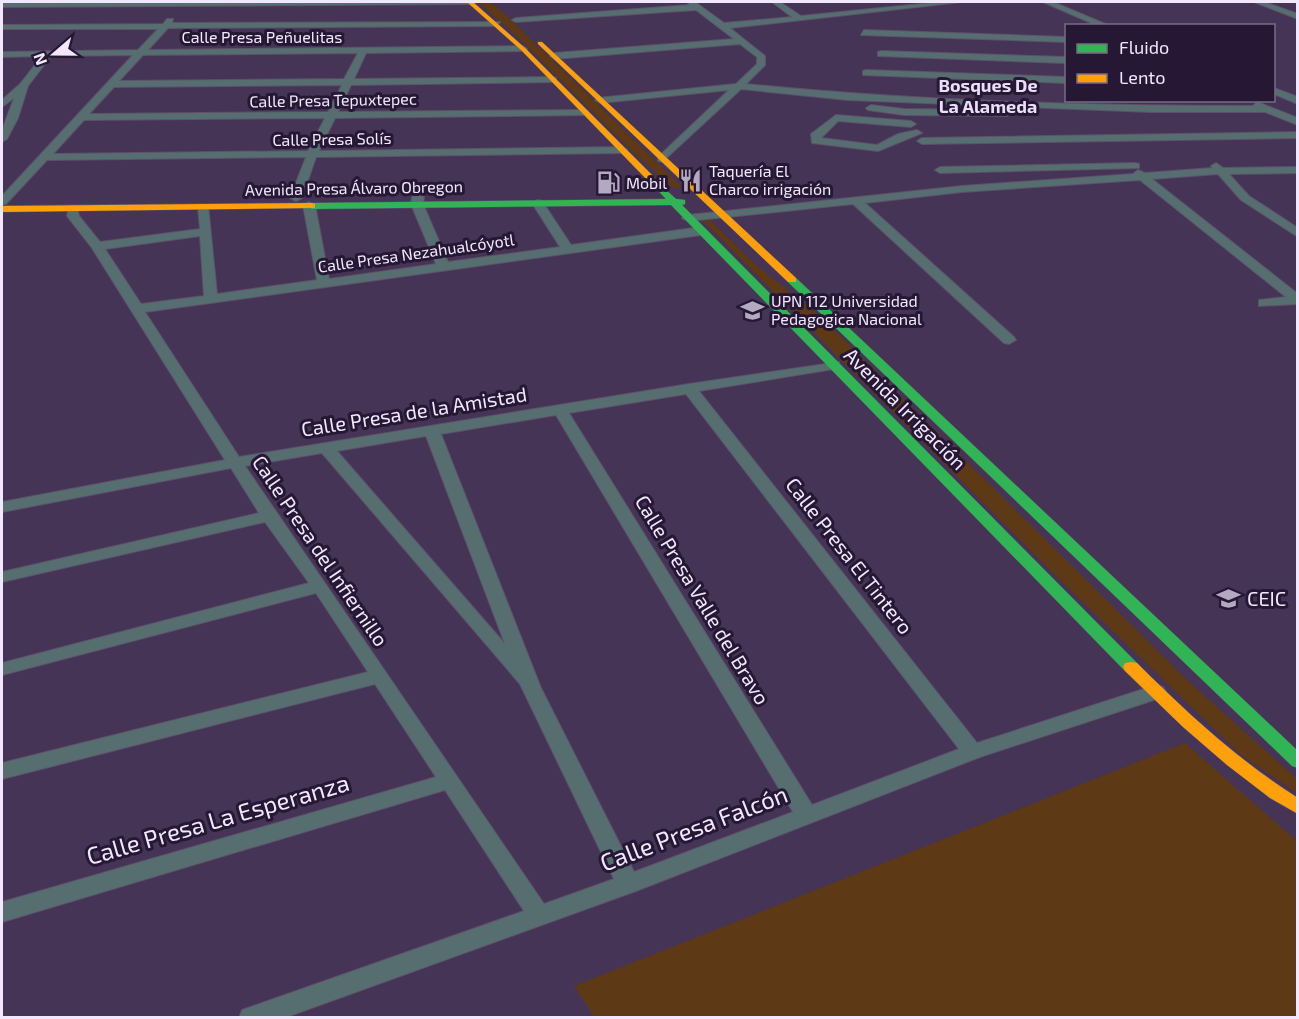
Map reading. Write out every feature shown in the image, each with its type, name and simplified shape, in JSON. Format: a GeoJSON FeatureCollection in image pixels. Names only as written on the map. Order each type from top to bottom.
{"type":"FeatureCollection","features":[{"type":"Feature","properties":{"kind":"main road","name":"Avenida Irrigación"},"geometry":{"type":"LineString","coordinates":[[471,2],[497,24],[622,150],[638,186],[669,198],[1156,692],[1272,791],[1298,807]]}},
{"type":"Feature","properties":{"kind":"main road","name":"Avenida Irrigación"},"geometry":{"type":"LineString","coordinates":[[503,8],[702,198],[824,309],[1298,762]]}},
{"type":"Feature","properties":{"kind":"main road"},"geometry":{"type":"LineString","coordinates":[[2,202],[296,198],[418,200],[638,186],[669,198],[702,198]]}},
{"type":"Feature","properties":{"kind":"main road","name":"Avenida Presa Álvaro Obregon"},"geometry":{"type":"LineString","coordinates":[[2,210],[309,205],[418,200],[538,203],[669,198]]}},
{"type":"Feature","properties":{"kind":"main road"},"geometry":{"type":"LineString","coordinates":[[1272,791],[1298,813]]}},
{"type":"Feature","properties":{"kind":"street"},"geometry":{"type":"LineString","coordinates":[[2,4],[471,2]]}},
{"type":"Feature","properties":{"kind":"street"},"geometry":{"type":"LineString","coordinates":[[776,2],[799,18]]}},
{"type":"Feature","properties":{"kind":"street"},"geometry":{"type":"LineString","coordinates":[[839,2],[856,12]]}},
{"type":"Feature","properties":{"kind":"street"},"geometry":{"type":"LineString","coordinates":[[723,26],[958,2]]}},
{"type":"Feature","properties":{"kind":"street"},"geometry":{"type":"LineString","coordinates":[[1047,2],[1101,24]]}},
{"type":"Feature","properties":{"kind":"street"},"geometry":{"type":"LineString","coordinates":[[1258,2],[1298,17]]}},
{"type":"Feature","properties":{"kind":"street"},"geometry":{"type":"LineString","coordinates":[[2,202],[188,3]]}},
{"type":"Feature","properties":{"kind":"street"},"geometry":{"type":"LineString","coordinates":[[516,20],[695,4],[761,56],[761,65],[662,159]]}},
{"type":"Feature","properties":{"kind":"street"},"geometry":{"type":"LineString","coordinates":[[2,27],[497,24]]}},
{"type":"Feature","properties":{"kind":"street"},"geometry":{"type":"LineString","coordinates":[[864,33],[1065,40]]}},
{"type":"Feature","properties":{"kind":"street"},"geometry":{"type":"LineString","coordinates":[[855,89],[897,34]]}},
{"type":"Feature","properties":{"kind":"street"},"geometry":{"type":"LineString","coordinates":[[554,56],[743,41]]}},
{"type":"Feature","properties":{"kind":"street","name":"Calle Presa Peñuelitas"},"geometry":{"type":"LineString","coordinates":[[2,54],[523,50]]}},
{"type":"Feature","properties":{"kind":"street"},"geometry":{"type":"LineString","coordinates":[[296,198],[312,154],[363,51]]}},
{"type":"Feature","properties":{"kind":"street"},"geometry":{"type":"LineString","coordinates":[[2,104],[49,54]]}},
{"type":"Feature","properties":{"kind":"street"},"geometry":{"type":"LineString","coordinates":[[881,54],[1065,60]]}},
{"type":"Feature","properties":{"kind":"street"},"geometry":{"type":"LineString","coordinates":[[112,84],[553,80]]}},
{"type":"Feature","properties":{"kind":"street"},"geometry":{"type":"LineString","coordinates":[[600,100],[736,88],[855,89],[1065,80]]}},
{"type":"Feature","properties":{"kind":"street"},"geometry":{"type":"LineString","coordinates":[[2,139],[14,118],[21,84]]}},
{"type":"Feature","properties":{"kind":"street"},"geometry":{"type":"LineString","coordinates":[[855,89],[1150,109]]}},
{"type":"Feature","properties":{"kind":"street"},"geometry":{"type":"LineString","coordinates":[[855,89],[904,112],[960,114],[1150,109],[1267,109]]}},
{"type":"Feature","properties":{"kind":"street"},"geometry":{"type":"LineString","coordinates":[[1275,90],[1298,101]]}},
{"type":"Feature","properties":{"kind":"street"},"geometry":{"type":"LineString","coordinates":[[1251,102],[1298,122]]}},
{"type":"Feature","properties":{"kind":"street"},"geometry":{"type":"LineString","coordinates":[[904,112],[925,146],[928,191]]}},
{"type":"Feature","properties":{"kind":"street","name":"Calle Presa Tepuxtepec"},"geometry":{"type":"LineString","coordinates":[[82,117],[585,113]]}},
{"type":"Feature","properties":{"kind":"street"},"geometry":{"type":"LineString","coordinates":[[2,118],[14,118]]}},
{"type":"Feature","properties":{"kind":"street"},"geometry":{"type":"LineString","coordinates":[[1294,169],[1131,166],[925,146],[836,118],[815,136],[816,141],[825,144],[878,148],[902,136],[925,146],[1298,135]]}},
{"type":"Feature","properties":{"kind":"street","name":"Calle Presa Solís"},"geometry":{"type":"LineString","coordinates":[[43,157],[622,150]]}},
{"type":"Feature","properties":{"kind":"street"},"geometry":{"type":"LineString","coordinates":[[1131,166],[1297,300]]}},
{"type":"Feature","properties":{"kind":"street"},"geometry":{"type":"LineString","coordinates":[[688,218],[928,191],[1142,176],[1218,168]]}},
{"type":"Feature","properties":{"kind":"street"},"geometry":{"type":"LineString","coordinates":[[1218,168],[1245,198],[1298,234]]}},
{"type":"Feature","properties":{"kind":"street"},"geometry":{"type":"LineString","coordinates":[[854,199],[1009,340]]}},
{"type":"Feature","properties":{"kind":"street"},"geometry":{"type":"LineString","coordinates":[[418,200],[443,266]]}},
{"type":"Feature","properties":{"kind":"street"},"geometry":{"type":"LineString","coordinates":[[538,203],[567,249]]}},
{"type":"Feature","properties":{"kind":"street"},"geometry":{"type":"LineString","coordinates":[[309,205],[324,283]]}},
{"type":"Feature","properties":{"kind":"street"},"geometry":{"type":"LineString","coordinates":[[204,207],[204,232],[211,298]]}},
{"type":"Feature","properties":{"kind":"street","name":"Calle Presa del Infiernillo"},"geometry":{"type":"LineString","coordinates":[[73,208],[73,216],[97,246],[234,463],[320,586],[539,915]]}},
{"type":"Feature","properties":{"kind":"street","name":"Calle Presa Nezahualcóyotl"},"geometry":{"type":"LineString","coordinates":[[135,309],[701,231]]}},
{"type":"Feature","properties":{"kind":"street"},"geometry":{"type":"LineString","coordinates":[[97,246],[204,232]]}},
{"type":"Feature","properties":{"kind":"street"},"geometry":{"type":"LineString","coordinates":[[1264,303],[1297,300]]}},
{"type":"Feature","properties":{"kind":"street","name":"Calle Presa de la Amistad"},"geometry":{"type":"LineString","coordinates":[[2,507],[234,463],[834,365]]}},
{"type":"Feature","properties":{"kind":"street","name":"Calle Presa El Tintero"},"geometry":{"type":"LineString","coordinates":[[690,388],[973,752]]}},
{"type":"Feature","properties":{"kind":"street","name":"Calle Presa Valle del Bravo"},"geometry":{"type":"LineString","coordinates":[[560,410],[806,814]]}},
{"type":"Feature","properties":{"kind":"street"},"geometry":{"type":"LineString","coordinates":[[432,431],[531,688],[628,884]]}},
{"type":"Feature","properties":{"kind":"street"},"geometry":{"type":"LineString","coordinates":[[326,448],[531,688]]}},
{"type":"Feature","properties":{"kind":"street"},"geometry":{"type":"LineString","coordinates":[[2,577],[269,516]]}},
{"type":"Feature","properties":{"kind":"street"},"geometry":{"type":"LineString","coordinates":[[2,669],[320,586]]}},
{"type":"Feature","properties":{"kind":"street"},"geometry":{"type":"LineString","coordinates":[[2,771],[380,676]]}},
{"type":"Feature","properties":{"kind":"street","name":"Calle Presa Falcón"},"geometry":{"type":"LineString","coordinates":[[251,1017],[628,884],[973,752],[1156,692]]}},
{"type":"Feature","properties":{"kind":"street","name":"Calle Presa La Esperanza"},"geometry":{"type":"LineString","coordinates":[[2,912],[449,781]]}},
{"type":"Feature","properties":{"kind":"shaded area"},"geometry":{"type":"Polygon","coordinates":[[[478,2],[490,2],[507,16],[682,187],[673,188],[632,151],[522,41],[478,2]]]}},
{"type":"Feature","properties":{"kind":"shaded area"},"geometry":{"type":"Polygon","coordinates":[[[707,217],[756,265],[819,315],[1187,680],[1297,779],[1297,793],[1240,754],[1064,584],[701,219],[707,217]]]}},
{"type":"Feature","properties":{"kind":"shaded area"},"geometry":{"type":"Polygon","coordinates":[[[1185,743],[1297,841],[1297,1017],[595,1018],[574,986],[1185,743]]]}},
{"type":"Feature","properties":{"kind":"traffic: fast"},"geometry":{"type":"LineString","coordinates":[[656,184],[1131,667]]}},
{"type":"Feature","properties":{"kind":"traffic: fast"},"geometry":{"type":"LineString","coordinates":[[312,206],[682,202]]}},
{"type":"Feature","properties":{"kind":"traffic: fast"},"geometry":{"type":"LineString","coordinates":[[792,280],[1298,762]]}},
{"type":"Feature","properties":{"kind":"traffic: slow"},"geometry":{"type":"LineString","coordinates":[[470,2],[523,49],[656,184]]}},
{"type":"Feature","properties":{"kind":"traffic: slow"},"geometry":{"type":"LineString","coordinates":[[540,43],[792,280]]}},
{"type":"Feature","properties":{"kind":"traffic: slow"},"geometry":{"type":"LineString","coordinates":[[2,209],[312,206]]}},
{"type":"Feature","properties":{"kind":"traffic: slow"},"geometry":{"type":"LineString","coordinates":[[1131,667],[1211,742],[1298,807]]}},
{"type":"Feature","properties":{"kind":"place","name":"Taquería El Charco irrigación"},"geometry":{"type":"Point","coordinates":[691,180]}},
{"type":"Feature","properties":{"kind":"place","name":"Mobil"},"geometry":{"type":"Point","coordinates":[608,183]}},
{"type":"Feature","properties":{"kind":"place","name":"UPN 112 Universidad Pedagogica Nacional"},"geometry":{"type":"Point","coordinates":[753,310]}},
{"type":"Feature","properties":{"kind":"place","name":"CEIC"},"geometry":{"type":"Point","coordinates":[1229,599]}},
{"type":"Feature","properties":{"kind":"district","name":"Bosques De La Alameda"},"geometry":{"type":"Point","coordinates":[988,96]}}]}
